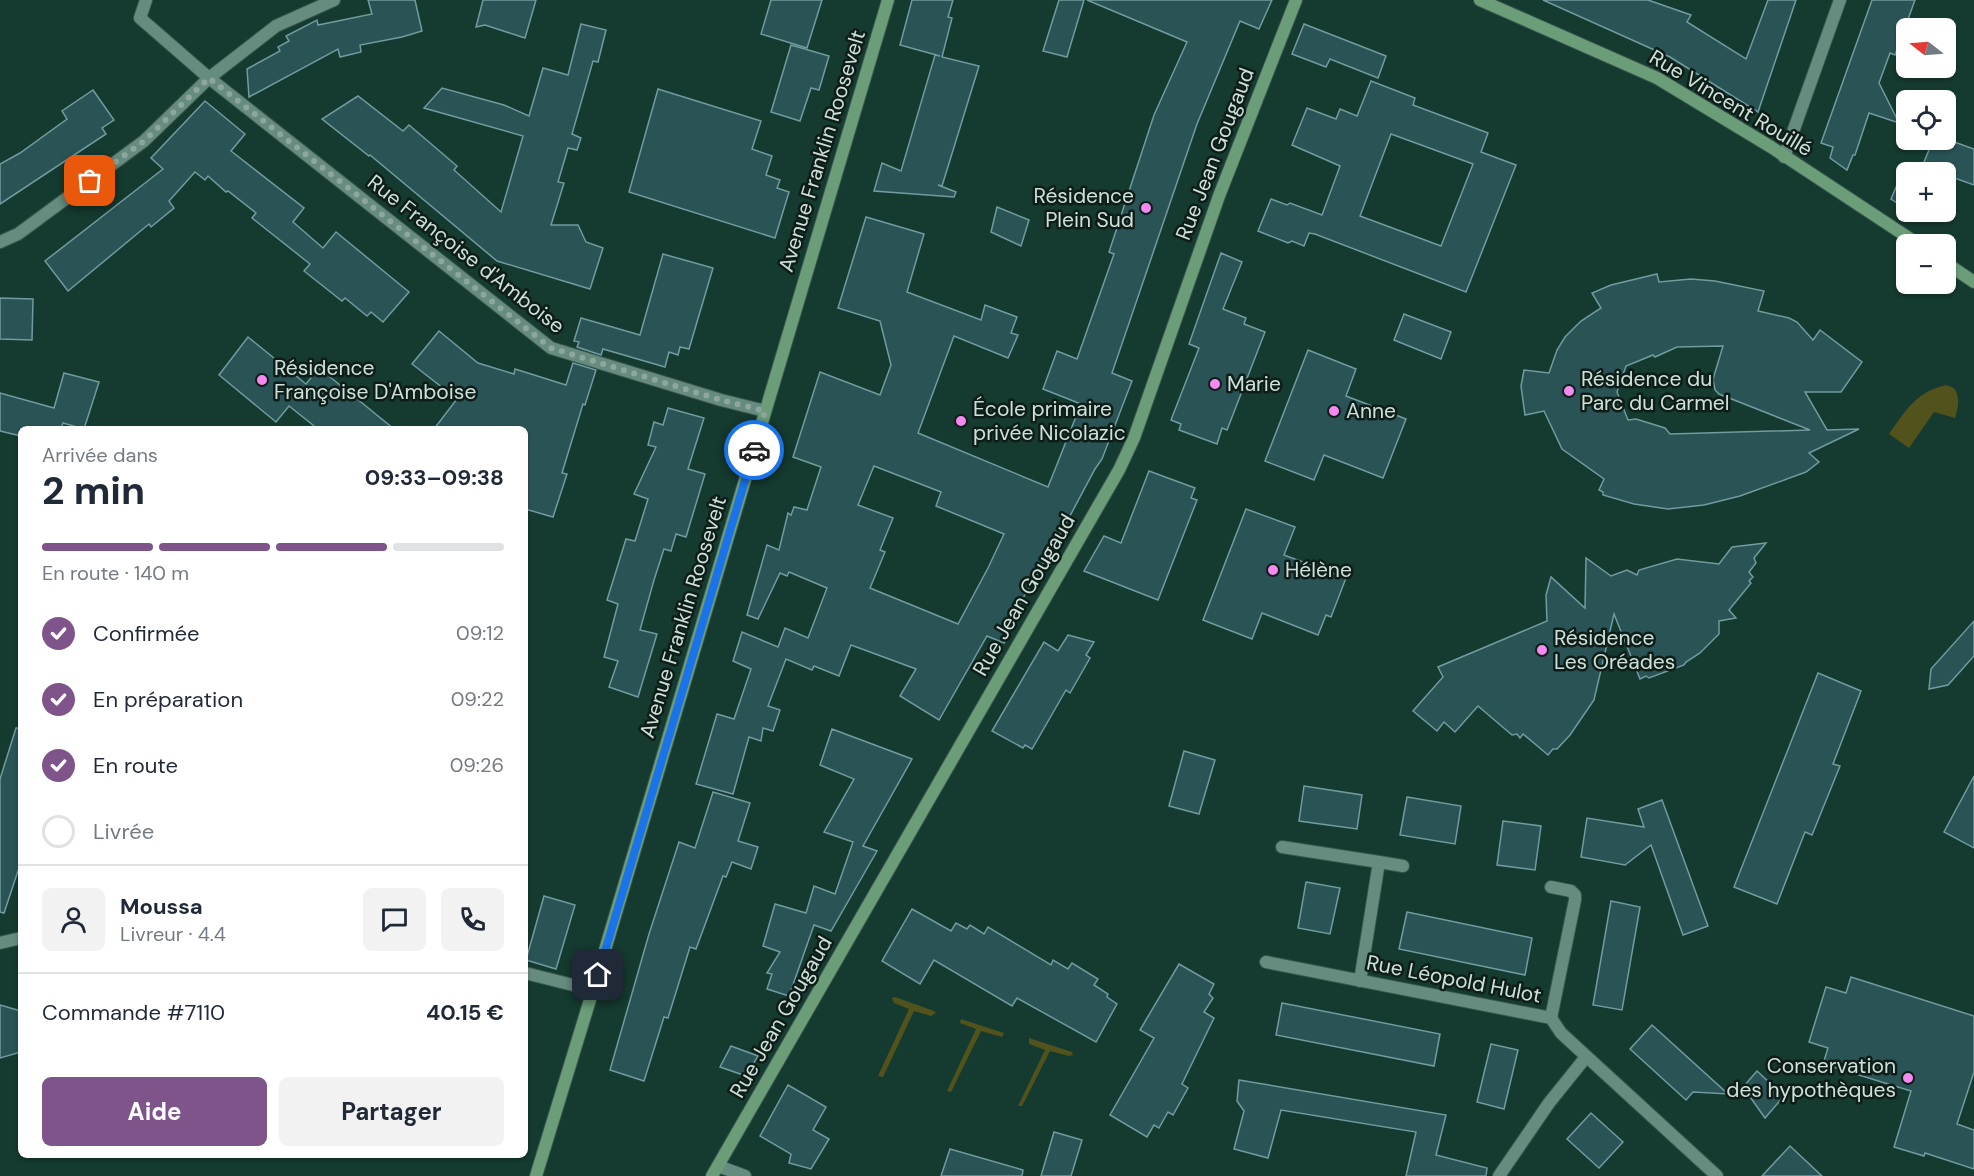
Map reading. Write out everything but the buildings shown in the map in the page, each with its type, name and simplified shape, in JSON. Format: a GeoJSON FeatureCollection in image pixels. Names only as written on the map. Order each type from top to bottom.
{"type":"FeatureCollection","features":[{"type":"Feature","properties":{"kind":"main road","name":"Avenue Franklin Roosevelt"},"geometry":{"type":"LineString","coordinates":[[536,1176],[888,0]]}},
{"type":"Feature","properties":{"kind":"main road","name":"Rue Jean Gougaud"},"geometry":{"type":"LineString","coordinates":[[715,1171],[1119,470],[1134,438],[1222,186],[1296,0]]}},
{"type":"Feature","properties":{"kind":"main road","name":"Rue Vincent Rouillé"},"geometry":{"type":"LineString","coordinates":[[1480,0],[1657,78],[1903,234]]}},
{"type":"Feature","properties":{"kind":"main road"},"geometry":{"type":"LineString","coordinates":[[1956,270],[1974,282]]}},
{"type":"Feature","properties":{"kind":"street","name":"Rue Françoise d'Amboise"},"geometry":{"type":"LineString","coordinates":[[146,0],[140,18],[209,78],[551,348],[721,400],[765,411]]}},
{"type":"Feature","properties":{"kind":"street"},"geometry":{"type":"LineString","coordinates":[[0,242],[18,234],[144,141],[209,78],[276,26],[334,0]]}},
{"type":"Feature","properties":{"kind":"street"},"geometry":{"type":"LineString","coordinates":[[1784,157],[1840,0]]}},
{"type":"Feature","properties":{"kind":"street"},"geometry":{"type":"LineString","coordinates":[[1282,847],[1403,866]]}},
{"type":"Feature","properties":{"kind":"street"},"geometry":{"type":"LineString","coordinates":[[1360,981],[1379,862]]}},
{"type":"Feature","properties":{"kind":"street"},"geometry":{"type":"LineString","coordinates":[[1551,887],[1571,891],[1575,895],[1551,1018]]}},
{"type":"Feature","properties":{"kind":"street"},"geometry":{"type":"LineString","coordinates":[[0,943],[18,939]]}},
{"type":"Feature","properties":{"kind":"street","name":"Rue Léopold Hulot"},"geometry":{"type":"LineString","coordinates":[[1266,962],[1551,1018],[1561,1033],[1586,1057],[1717,1176]]}},
{"type":"Feature","properties":{"kind":"street"},"geometry":{"type":"LineString","coordinates":[[528,974],[593,990]]}},
{"type":"Feature","properties":{"kind":"street"},"geometry":{"type":"LineString","coordinates":[[1499,1176],[1548,1103],[1586,1057]]}},
{"type":"Feature","properties":{"kind":"street"},"geometry":{"type":"LineString","coordinates":[[715,1171],[745,1176]]}},
{"type":"Feature","properties":{"kind":"shaded area"},"geometry":{"type":"Polygon","coordinates":[[[1946,385],[1954,388],[1958,396],[1955,418],[1934,412],[1909,448],[1889,434],[1919,397],[1946,385]]]}},
{"type":"Feature","properties":{"kind":"shaded area"},"geometry":{"type":"Polygon","coordinates":[[[895,997],[936,1013],[931,1016],[914,1011],[883,1077],[878,1076],[909,1009],[894,1003],[892,998],[895,997]]]}},
{"type":"Feature","properties":{"kind":"shaded area"},"geometry":{"type":"Polygon","coordinates":[[[961,1019],[1004,1033],[1002,1037],[981,1031],[951,1092],[947,1091],[976,1029],[960,1023],[961,1019]]]}},
{"type":"Feature","properties":{"kind":"shaded area"},"geometry":{"type":"Polygon","coordinates":[[[1029,1038],[1072,1052],[1073,1055],[1050,1051],[1022,1106],[1018,1106],[1045,1050],[1029,1044],[1029,1038]]]}},
{"type":"Feature","properties":{"kind":"way so far"},"geometry":{"type":"LineString","coordinates":[[90,181],[144,141],[209,78],[551,348],[721,400],[765,411],[754,450]]}},
{"type":"Feature","properties":{"kind":"place","name":"Résidence Plein Sud"},"geometry":{"type":"Point","coordinates":[1146,208]}},
{"type":"Feature","properties":{"kind":"place","name":"Résidence Françoise D'Amboise"},"geometry":{"type":"Point","coordinates":[262,380]}},
{"type":"Feature","properties":{"kind":"place","name":"Marie"},"geometry":{"type":"Point","coordinates":[1215,384]}},
{"type":"Feature","properties":{"kind":"place","name":"Résidence du Parc du Carmel"},"geometry":{"type":"Point","coordinates":[1569,391]}},
{"type":"Feature","properties":{"kind":"place","name":"Anne"},"geometry":{"type":"Point","coordinates":[1334,411]}},
{"type":"Feature","properties":{"kind":"place","name":"École primaire privée Nicolazic"},"geometry":{"type":"Point","coordinates":[961,421]}},
{"type":"Feature","properties":{"kind":"place","name":"Hélène"},"geometry":{"type":"Point","coordinates":[1273,570]}},
{"type":"Feature","properties":{"kind":"place","name":"Résidence Les Oréades"},"geometry":{"type":"Point","coordinates":[1542,650]}},
{"type":"Feature","properties":{"kind":"place","name":"Conservation des hypothèques"},"geometry":{"type":"Point","coordinates":[1908,1078]}},
{"type":"Feature","properties":{"kind":"route"},"geometry":{"type":"LineString","coordinates":[[598,975],[754,450]]}}]}
